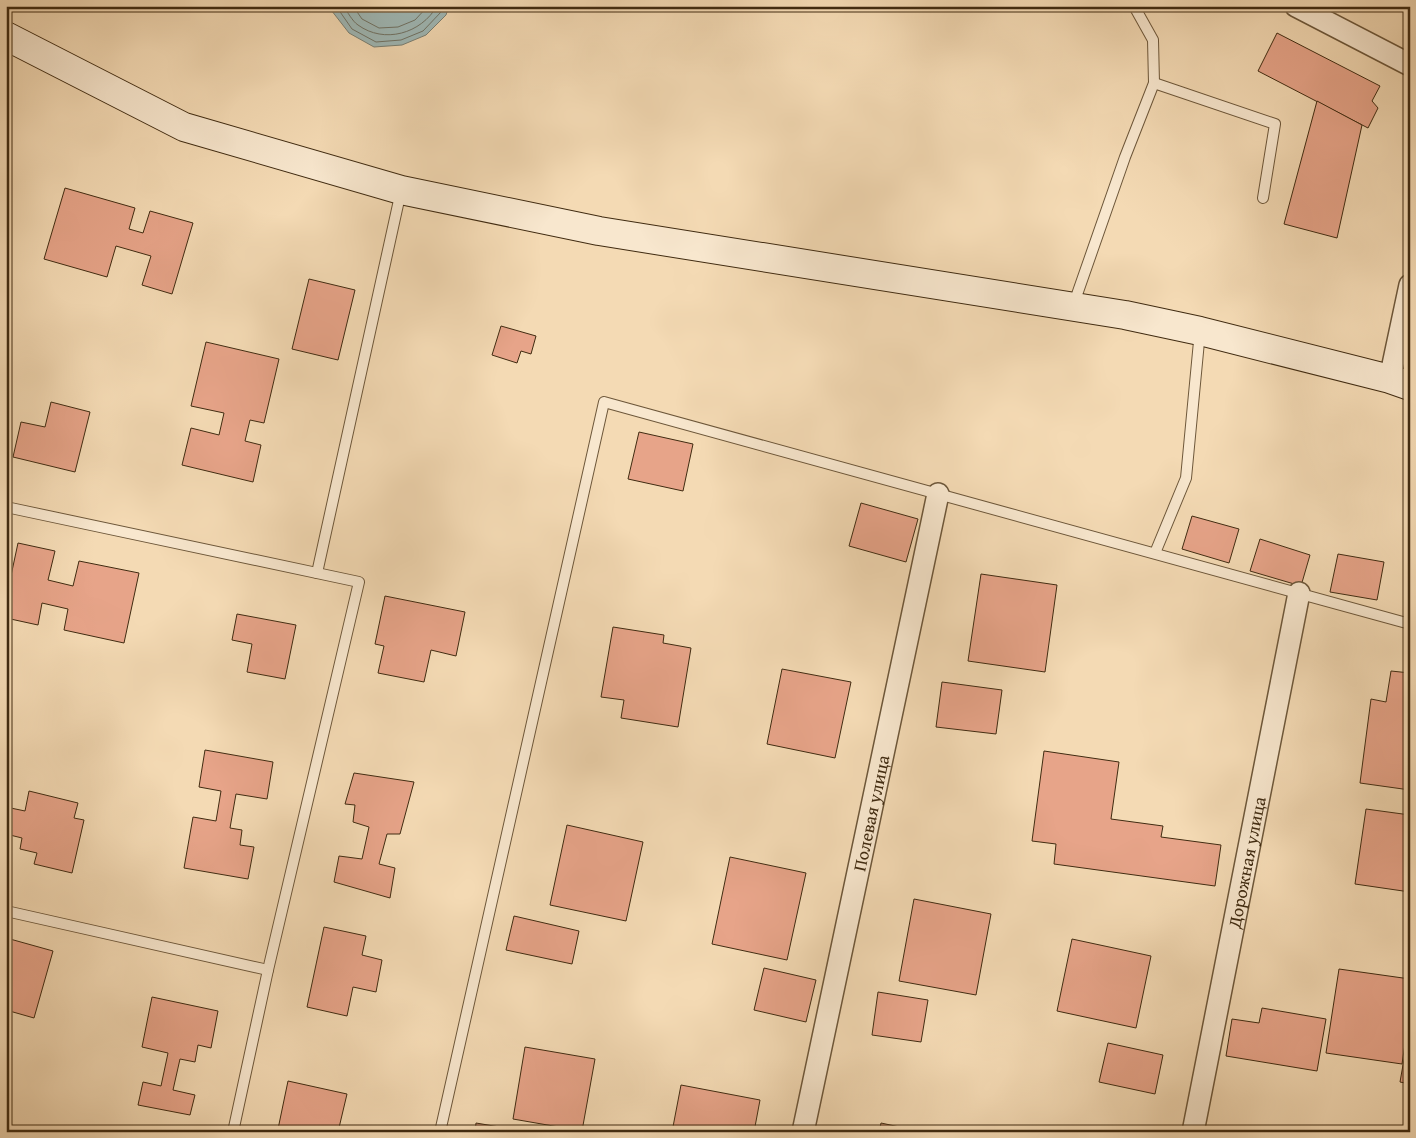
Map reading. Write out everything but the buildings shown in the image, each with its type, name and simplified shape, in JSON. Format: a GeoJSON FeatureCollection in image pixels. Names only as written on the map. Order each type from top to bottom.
{"type":"FeatureCollection","features":[{"type":"Feature","properties":{"kind":"street"},"geometry":{"type":"LineString","coordinates":[[1296,6],[1410,65]]}},
{"type":"Feature","properties":{"kind":"street"},"geometry":{"type":"LineString","coordinates":[[6,36],[184,128],[401,190],[599,231],[1125,315],[1200,331],[1400,383],[1410,285]]}},
{"type":"Feature","properties":{"kind":"street","name":"Полевая улица"},"geometry":{"type":"LineString","coordinates":[[804,1132],[938,494]]}},
{"type":"Feature","properties":{"kind":"street","name":"Дорожная улица"},"geometry":{"type":"LineString","coordinates":[[1193,1132],[1299,593]]}},
{"type":"Feature","properties":{"kind":"lane"},"geometry":{"type":"LineString","coordinates":[[1072,306],[1125,157],[1154,83],[1153,40],[1134,6]]}},
{"type":"Feature","properties":{"kind":"lane"},"geometry":{"type":"LineString","coordinates":[[1154,83],[1275,124],[1263,198]]}},
{"type":"Feature","properties":{"kind":"lane"},"geometry":{"type":"LineString","coordinates":[[317,573],[401,190]]}},
{"type":"Feature","properties":{"kind":"lane"},"geometry":{"type":"LineString","coordinates":[[1155,554],[1186,478],[1200,331]]}},
{"type":"Feature","properties":{"kind":"lane"},"geometry":{"type":"LineString","coordinates":[[440,1132],[604,402],[1410,624]]}},
{"type":"Feature","properties":{"kind":"lane"},"geometry":{"type":"LineString","coordinates":[[6,507],[359,582],[268,970],[233,1132]]}},
{"type":"Feature","properties":{"kind":"lane"},"geometry":{"type":"LineString","coordinates":[[6,911],[268,970]]}},
{"type":"Feature","properties":{"kind":"water"},"geometry":{"type":"Polygon","coordinates":[[[328,6],[449,6],[446,15],[426,35],[402,45],[374,47],[349,33],[328,6]]]}}]}
